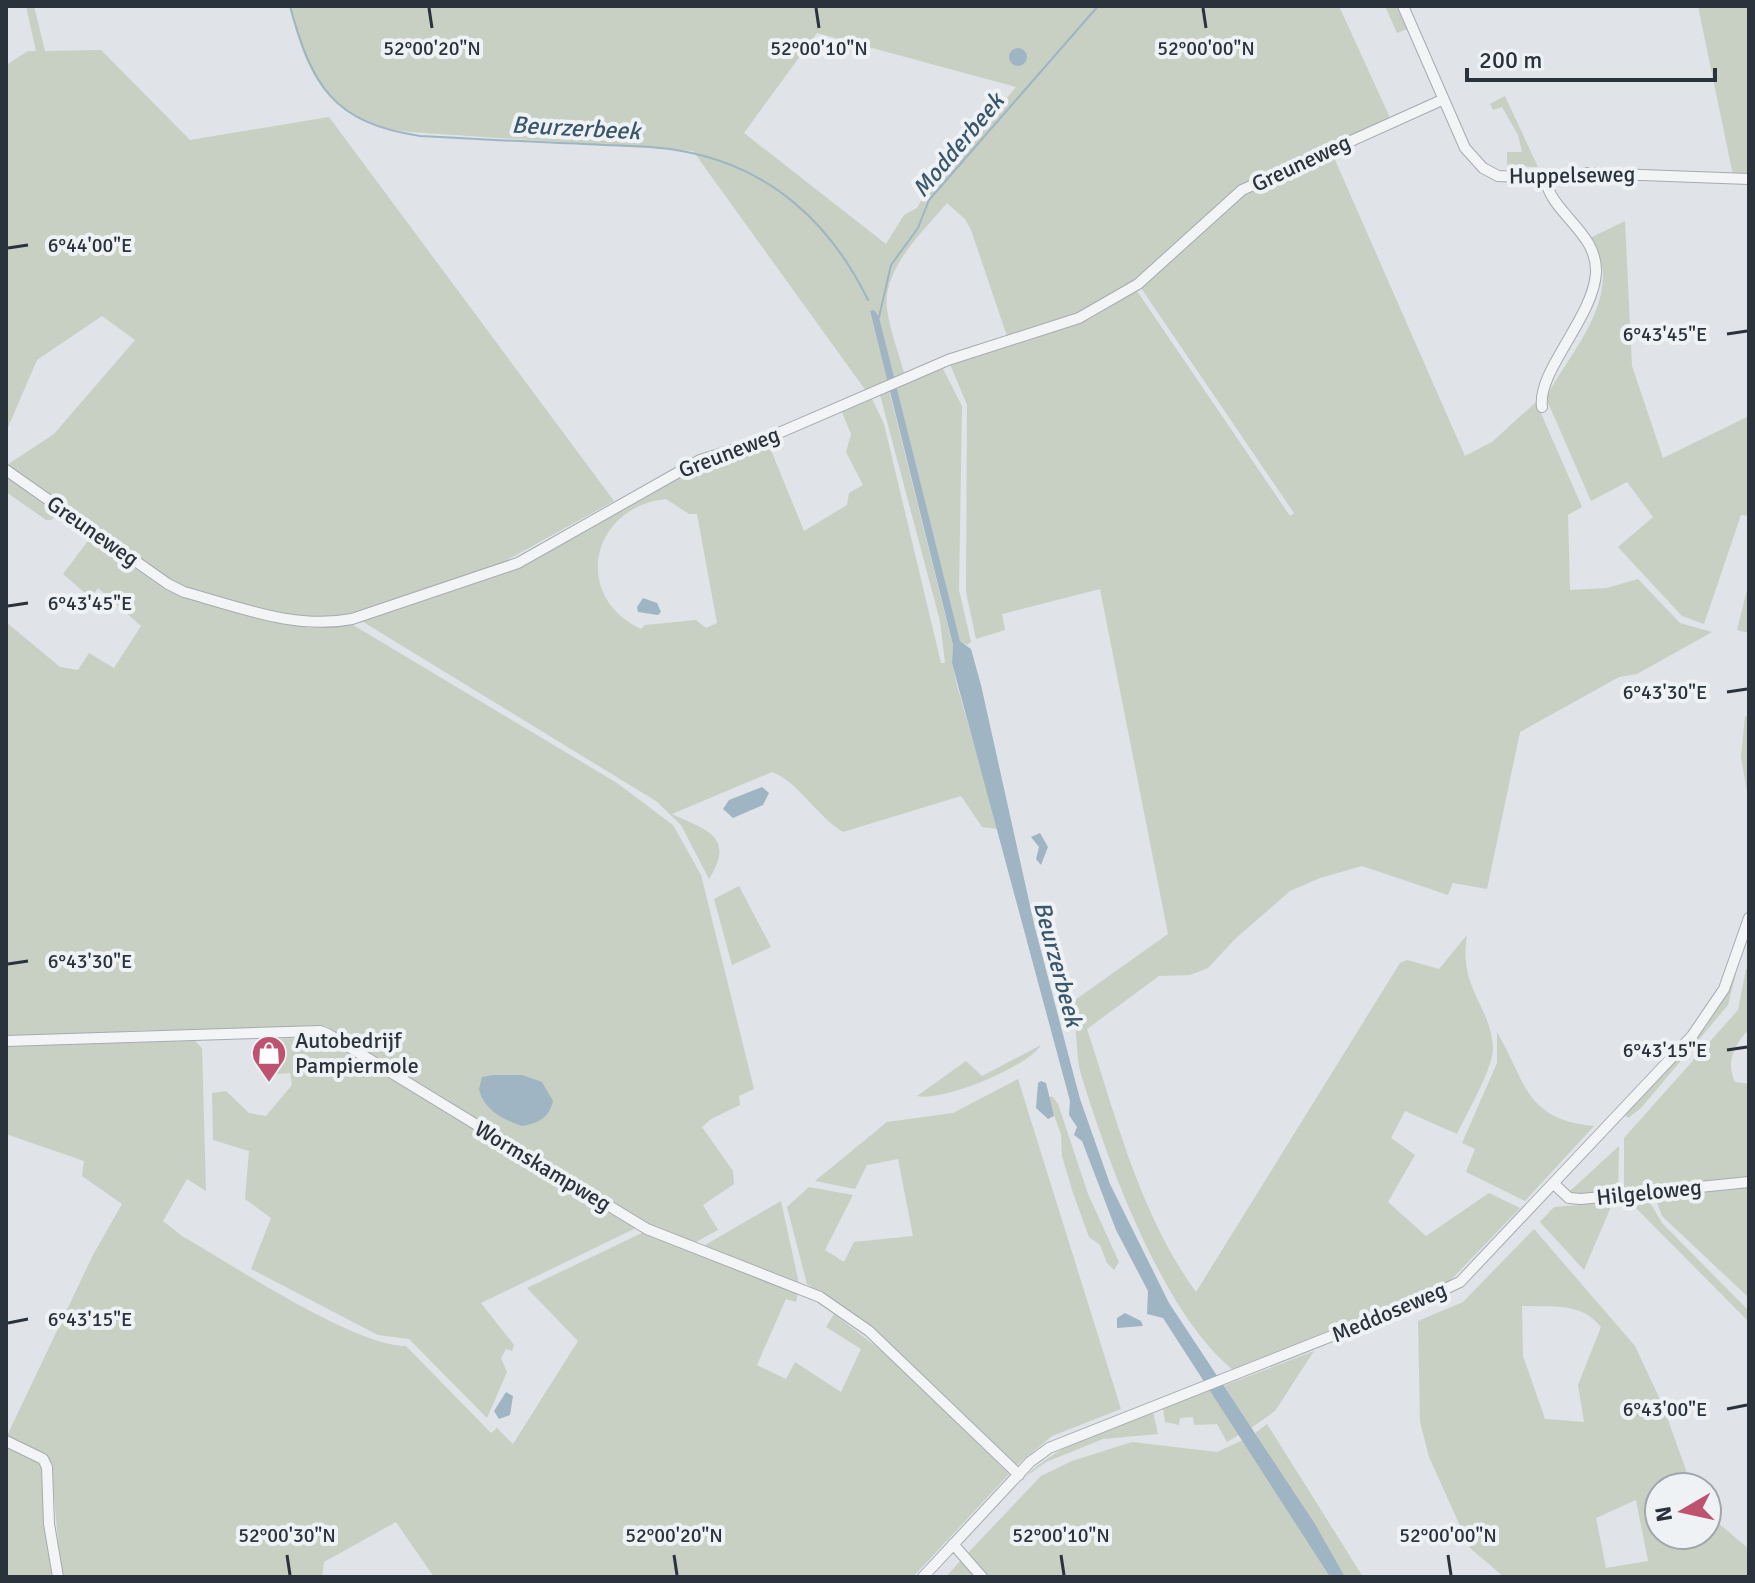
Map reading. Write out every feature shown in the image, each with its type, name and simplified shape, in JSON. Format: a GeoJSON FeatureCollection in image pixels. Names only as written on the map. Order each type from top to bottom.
{"type":"FeatureCollection","features":[{"type":"Feature","properties":{"kind":"street","name":"Huppelseweg"},"geometry":{"type":"LineString","coordinates":[[1403,6],[1465,148],[1483,168],[1498,176],[1545,178],[1588,173],[1749,179]]}},
{"type":"Feature","properties":{"kind":"street","name":"Greuneweg"},"geometry":{"type":"LineString","coordinates":[[6,470],[168,584],[273,616],[324,624],[352,619],[494,573],[537,553],[682,468],[758,442],[948,360],[1079,318],[1151,273],[1242,190],[1442,100]]}},
{"type":"Feature","properties":{"kind":"street"},"geometry":{"type":"LineString","coordinates":[[1542,407],[1544,385],[1581,317],[1596,271],[1585,237],[1547,188],[1545,178]]}},
{"type":"Feature","properties":{"kind":"street","name":"Meddoseweg"},"geometry":{"type":"LineString","coordinates":[[923,1577],[1019,1475],[1049,1448],[1452,1287],[1554,1184],[1706,1019],[1724,989],[1749,918]]}},
{"type":"Feature","properties":{"kind":"street","name":"Wormskampweg"},"geometry":{"type":"LineString","coordinates":[[6,1041],[320,1031],[328,1034],[647,1229],[820,1297],[869,1331],[1019,1475]]}},
{"type":"Feature","properties":{"kind":"street","name":"Hilgeloweg"},"geometry":{"type":"LineString","coordinates":[[1554,1184],[1569,1198],[1581,1199],[1749,1182]]}},
{"type":"Feature","properties":{"kind":"street"},"geometry":{"type":"LineString","coordinates":[[6,1441],[43,1459],[47,1467],[49,1524],[58,1577]]}},
{"type":"Feature","properties":{"kind":"street"},"geometry":{"type":"LineString","coordinates":[[953,1544],[982,1577]]}},
{"type":"Feature","properties":{"kind":"green space"},"geometry":{"type":"Polygon","coordinates":[[[26,6],[34,6],[45,51],[101,50],[190,140],[329,117],[614,501],[491,569],[334,619],[300,620],[196,593],[157,575],[7,465],[54,434],[135,340],[102,316],[37,360],[6,432],[6,65],[28,51],[36,51],[26,6]]]}},
{"type":"Feature","properties":{"kind":"green space"},"geometry":{"type":"Polygon","coordinates":[[[289,6],[1339,6],[1391,120],[1244,187],[1116,300],[1008,339],[971,230],[965,219],[947,203],[906,251],[891,279],[887,294],[888,317],[905,376],[894,380],[879,317],[870,312],[888,382],[866,391],[693,151],[409,132],[382,127],[341,107],[326,92],[314,75],[289,6]],[[817,33],[744,133],[886,244],[904,215],[917,208],[928,189],[1016,87],[817,33]]]}},
{"type":"Feature","properties":{"kind":"green space"},"geometry":{"type":"Polygon","coordinates":[[[1385,6],[1396,6],[1407,29],[1397,33],[1385,6]]]}},
{"type":"Feature","properties":{"kind":"green space"},"geometry":{"type":"Polygon","coordinates":[[[1698,6],[1749,6],[1749,175],[1733,175],[1698,6]]]}},
{"type":"Feature","properties":{"kind":"green space"},"geometry":{"type":"Polygon","coordinates":[[[1505,96],[1538,167],[1507,166],[1507,152],[1522,152],[1518,135],[1502,107],[1493,110],[1490,104],[1505,96]]]}},
{"type":"Feature","properties":{"kind":"green space"},"geometry":{"type":"Polygon","coordinates":[[[1332,153],[1465,456],[1492,442],[1536,402],[1582,507],[1568,515],[1570,590],[1607,588],[1638,579],[1680,623],[1712,632],[1637,674],[1619,677],[1520,732],[1487,889],[1453,883],[1448,895],[1362,866],[1320,878],[1290,891],[1235,939],[1208,968],[1190,975],[1159,976],[1087,1029],[1131,1165],[1159,1231],[1196,1292],[1400,963],[1407,960],[1439,969],[1467,935],[1467,969],[1491,1033],[1492,1057],[1457,1134],[1405,1111],[1391,1138],[1415,1155],[1388,1202],[1426,1236],[1489,1193],[1520,1208],[1447,1284],[1232,1369],[1206,1343],[1183,1311],[1140,1232],[1092,1109],[1081,1074],[1074,1021],[1068,1005],[1168,934],[1100,589],[1002,614],[1005,630],[976,639],[966,592],[967,405],[950,364],[1090,319],[1137,291],[1290,516],[1294,513],[1141,288],[1245,194],[1332,153]]]}},
{"type":"Feature","properties":{"kind":"green space"},"geometry":{"type":"Polygon","coordinates":[[[1625,221],[1632,366],[1663,458],[1749,416],[1749,516],[1741,515],[1704,624],[1682,616],[1618,547],[1653,517],[1627,482],[1591,501],[1546,398],[1591,323],[1602,290],[1600,260],[1590,238],[1625,221]]]}},
{"type":"Feature","properties":{"kind":"green space"},"geometry":{"type":"Polygon","coordinates":[[[942,367],[962,406],[959,590],[971,642],[967,645],[960,641],[896,387],[942,367]]]}},
{"type":"Feature","properties":{"kind":"green space"},"geometry":{"type":"Polygon","coordinates":[[[889,390],[953,646],[952,663],[957,685],[998,829],[982,827],[961,796],[843,832],[789,782],[772,772],[672,814],[706,830],[718,844],[717,865],[709,879],[681,825],[656,801],[360,620],[502,574],[685,472],[768,443],[804,531],[847,505],[849,493],[863,485],[846,452],[851,434],[842,412],[872,399],[884,424],[941,663],[945,663],[940,621],[880,395],[889,390]],[[666,499],[641,506],[621,518],[607,535],[599,555],[598,575],[605,596],[619,614],[641,629],[645,625],[696,620],[706,628],[717,623],[697,514],[689,514],[666,499]]]}},
{"type":"Feature","properties":{"kind":"green space"},"geometry":{"type":"Polygon","coordinates":[[[6,475],[58,512],[52,520],[46,520],[6,492],[6,475]]]}},
{"type":"Feature","properties":{"kind":"green space"},"geometry":{"type":"Polygon","coordinates":[[[91,537],[164,589],[199,601],[309,628],[353,625],[617,783],[673,825],[701,875],[754,1089],[739,1096],[740,1105],[711,1119],[702,1127],[733,1171],[734,1184],[703,1205],[718,1230],[694,1243],[652,1226],[532,1157],[326,1026],[125,1031],[117,1035],[6,1038],[6,622],[60,667],[78,670],[89,653],[114,668],[141,626],[98,588],[91,598],[63,574],[91,537]]]}},
{"type":"Feature","properties":{"kind":"green space"},"geometry":{"type":"Polygon","coordinates":[[[1749,582],[1749,633],[1737,630],[1749,582]]]}},
{"type":"Feature","properties":{"kind":"green space"},"geometry":{"type":"Polygon","coordinates":[[[1745,716],[1749,717],[1749,804],[1741,757],[1745,716]]]}},
{"type":"Feature","properties":{"kind":"green space"},"geometry":{"type":"Polygon","coordinates":[[[739,886],[771,947],[732,965],[714,899],[739,886]]]}},
{"type":"Feature","properties":{"kind":"green space"},"geometry":{"type":"Polygon","coordinates":[[[1746,969],[1749,970],[1749,1029],[1736,1047],[1731,1067],[1735,1082],[1749,1084],[1749,1298],[1662,1216],[1655,1197],[1648,1199],[1662,1223],[1749,1311],[1749,1322],[1628,1200],[1624,1192],[1624,1138],[1738,1010],[1746,969]]]}},
{"type":"Feature","properties":{"kind":"green space"},"geometry":{"type":"Polygon","coordinates":[[[1736,973],[1728,1005],[1641,1108],[1628,1118],[1625,1115],[1706,1027],[1736,973]]]}},
{"type":"Feature","properties":{"kind":"green space"},"geometry":{"type":"Polygon","coordinates":[[[1497,1032],[1523,1083],[1541,1107],[1554,1116],[1594,1126],[1525,1201],[1466,1172],[1475,1149],[1462,1143],[1497,1063],[1497,1032]]]}},
{"type":"Feature","properties":{"kind":"green space"},"geometry":{"type":"Polygon","coordinates":[[[306,1038],[334,1044],[636,1228],[481,1303],[514,1345],[512,1351],[506,1349],[501,1358],[507,1372],[487,1418],[409,1339],[378,1335],[251,1269],[271,1218],[245,1199],[249,1151],[213,1140],[212,1093],[226,1091],[249,1113],[266,1116],[292,1085],[290,1073],[265,1075],[262,1039],[306,1038]]]}},
{"type":"Feature","properties":{"kind":"green space"},"geometry":{"type":"Polygon","coordinates":[[[195,1041],[202,1048],[206,1191],[187,1179],[163,1221],[182,1236],[325,1319],[383,1342],[406,1346],[491,1433],[497,1428],[513,1444],[578,1341],[527,1288],[644,1232],[798,1293],[796,1302],[786,1299],[757,1365],[786,1379],[795,1362],[841,1392],[861,1349],[826,1327],[834,1314],[882,1351],[1009,1474],[913,1577],[434,1577],[396,1522],[324,1562],[322,1577],[61,1577],[52,1472],[6,1438],[93,1255],[122,1204],[82,1176],[84,1161],[6,1134],[6,1046],[195,1041]]]}},
{"type":"Feature","properties":{"kind":"green space"},"geometry":{"type":"Polygon","coordinates":[[[1041,1045],[1020,1063],[985,1081],[946,1094],[917,1096],[966,1061],[982,1076],[1041,1045]]]}},
{"type":"Feature","properties":{"kind":"green space"},"geometry":{"type":"Polygon","coordinates":[[[1018,1079],[1121,1409],[1052,1436],[1017,1465],[884,1342],[807,1284],[787,1207],[809,1187],[853,1195],[825,1250],[844,1262],[854,1242],[913,1236],[898,1159],[867,1165],[855,1189],[815,1181],[887,1122],[953,1113],[1018,1079]]]}},
{"type":"Feature","properties":{"kind":"green space"},"geometry":{"type":"Polygon","coordinates":[[[1047,1096],[1053,1097],[1058,1104],[1088,1194],[1119,1262],[1114,1270],[1107,1263],[1100,1245],[1089,1237],[1073,1193],[1062,1156],[1061,1134],[1047,1096]]]}},
{"type":"Feature","properties":{"kind":"green space"},"geometry":{"type":"Polygon","coordinates":[[[1619,1146],[1618,1192],[1577,1195],[1569,1192],[1619,1146]]]}},
{"type":"Feature","properties":{"kind":"green space"},"geometry":{"type":"Polygon","coordinates":[[[781,1201],[799,1284],[700,1248],[781,1201]]]}},
{"type":"Feature","properties":{"kind":"green space"},"geometry":{"type":"Polygon","coordinates":[[[1613,1202],[1584,1270],[1540,1222],[1554,1207],[1613,1202]]]}},
{"type":"Feature","properties":{"kind":"green space"},"geometry":{"type":"Polygon","coordinates":[[[1534,1229],[1635,1346],[1663,1406],[1686,1471],[1643,1471],[1643,1536],[1636,1500],[1596,1518],[1606,1568],[1648,1561],[1646,1551],[1723,1551],[1723,1527],[1749,1549],[1749,1577],[1504,1577],[1470,1548],[1429,1457],[1420,1421],[1418,1321],[1463,1302],[1534,1229]],[[1522,1306],[1523,1356],[1545,1419],[1584,1422],[1578,1385],[1601,1327],[1585,1313],[1555,1306],[1522,1306]]]}},
{"type":"Feature","properties":{"kind":"green space"},"geometry":{"type":"Polygon","coordinates":[[[1314,1351],[1275,1411],[1251,1428],[1223,1386],[1314,1351]]]}},
{"type":"Feature","properties":{"kind":"green space"},"geometry":{"type":"Polygon","coordinates":[[[1210,1390],[1239,1435],[1227,1442],[1217,1424],[1194,1425],[1193,1417],[1180,1418],[1179,1425],[1165,1422],[1163,1408],[1210,1390]]]}},
{"type":"Feature","properties":{"kind":"green space"},"geometry":{"type":"Polygon","coordinates":[[[1153,1412],[1158,1434],[1103,1439],[1046,1462],[1025,1477],[1038,1465],[1069,1446],[1153,1412]]]}},
{"type":"Feature","properties":{"kind":"green space"},"geometry":{"type":"Polygon","coordinates":[[[1267,1424],[1363,1577],[1345,1577],[1255,1433],[1267,1424]]]}},
{"type":"Feature","properties":{"kind":"green space"},"geometry":{"type":"Polygon","coordinates":[[[1243,1440],[1330,1577],[984,1577],[966,1555],[1041,1476],[1072,1461],[1132,1442],[1217,1452],[1243,1440]]]}},
{"type":"Feature","properties":{"kind":"green space"},"geometry":{"type":"Polygon","coordinates":[[[6,1446],[42,1463],[54,1577],[6,1577],[6,1446]]]}},
{"type":"Feature","properties":{"kind":"green space"},"geometry":{"type":"Polygon","coordinates":[[[961,1560],[976,1577],[946,1577],[961,1560]]]}},
{"type":"Feature","properties":{"kind":"water"},"geometry":{"type":"Polygon","coordinates":[[[1018,48],[1027,57],[1018,66],[1009,57],[1018,48]]]}},
{"type":"Feature","properties":{"kind":"water","name":"Beurzerbeek"},"geometry":{"type":"Polygon","coordinates":[[[874,310],[879,317],[960,641],[971,649],[981,685],[1035,928],[1080,1099],[1110,1184],[1169,1303],[1315,1524],[1345,1577],[1330,1577],[1163,1318],[1147,1314],[1148,1291],[1116,1230],[1082,1141],[1074,1135],[1077,1127],[1069,1115],[1070,1101],[952,663],[953,645],[870,311],[874,310]]]}},
{"type":"Feature","properties":{"kind":"water"},"geometry":{"type":"Polygon","coordinates":[[[643,598],[657,603],[661,612],[658,615],[638,612],[637,607],[643,598]]]}},
{"type":"Feature","properties":{"kind":"water"},"geometry":{"type":"Polygon","coordinates":[[[762,787],[769,793],[763,805],[733,818],[723,809],[729,800],[762,787]]]}},
{"type":"Feature","properties":{"kind":"water"},"geometry":{"type":"Polygon","coordinates":[[[1040,833],[1048,847],[1041,865],[1036,859],[1039,847],[1031,837],[1040,833]]]}},
{"type":"Feature","properties":{"kind":"water"},"geometry":{"type":"Polygon","coordinates":[[[522,1075],[542,1082],[553,1101],[549,1112],[538,1121],[522,1126],[501,1117],[489,1108],[479,1089],[482,1077],[522,1075]]]}},
{"type":"Feature","properties":{"kind":"water"},"geometry":{"type":"Polygon","coordinates":[[[1038,1083],[1046,1083],[1054,1116],[1048,1119],[1036,1108],[1038,1083]]]}},
{"type":"Feature","properties":{"kind":"water"},"geometry":{"type":"Polygon","coordinates":[[[1125,1313],[1141,1321],[1143,1326],[1117,1328],[1117,1318],[1125,1313]]]}},
{"type":"Feature","properties":{"kind":"water"},"geometry":{"type":"Polygon","coordinates":[[[506,1392],[513,1396],[510,1415],[499,1419],[494,1411],[506,1392]]]}},
{"type":"Feature","properties":{"kind":"waterway","name":"Beurzerbeek"},"geometry":{"type":"LineString","coordinates":[[290,6],[307,58],[318,79],[346,110],[366,121],[420,136],[649,147],[718,160],[772,186],[796,204],[836,247],[868,300]]}},
{"type":"Feature","properties":{"kind":"waterway","name":"Modderbeek"},"geometry":{"type":"LineString","coordinates":[[879,317],[891,265],[918,228],[929,200],[1098,6]]}},
{"type":"Feature","properties":{"kind":"place","name":"Autobedrijf Pampiermole"},"geometry":{"type":"Point","coordinates":[269,1084]}}]}
